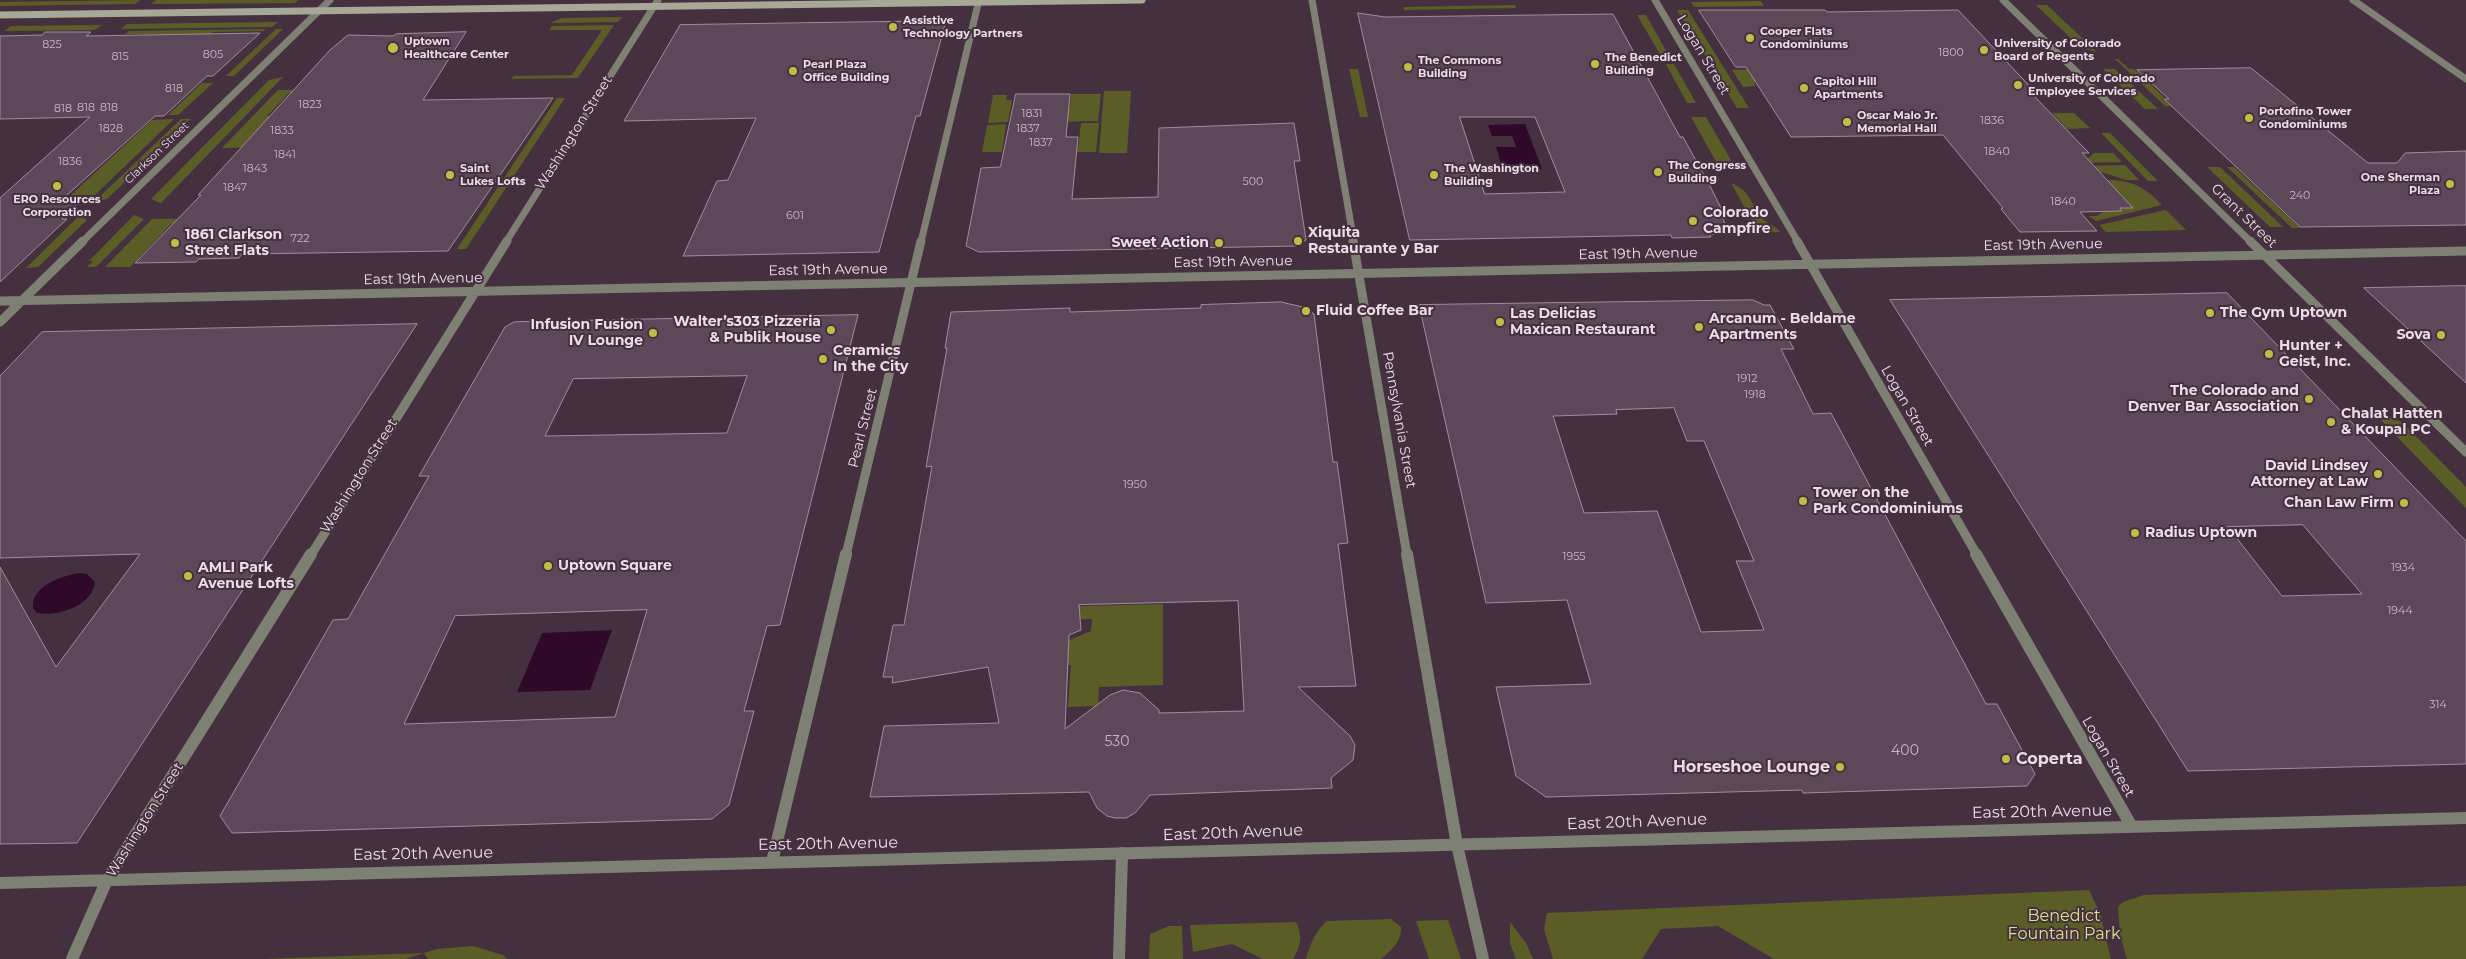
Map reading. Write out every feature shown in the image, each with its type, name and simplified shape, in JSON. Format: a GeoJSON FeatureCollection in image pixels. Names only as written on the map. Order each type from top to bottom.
{"type":"FeatureCollection","features":[{"type":"Feature","properties":{"kind":"main road"},"geometry":{"type":"LineString","coordinates":[[0,15],[320,11],[656,3],[1142,0]]}},
{"type":"Feature","properties":{"kind":"street","name":"Clarkson Street"},"geometry":{"type":"LineString","coordinates":[[0,322],[330,0]]}},
{"type":"Feature","properties":{"kind":"street","name":"Pennsylvania Street"},"geometry":{"type":"LineString","coordinates":[[1312,0],[1457,845],[1483,959]]}},
{"type":"Feature","properties":{"kind":"street","name":"Logan Street"},"geometry":{"type":"LineString","coordinates":[[1654,0],[1811,264],[2132,827]]}},
{"type":"Feature","properties":{"kind":"street","name":"Grant Street"},"geometry":{"type":"LineString","coordinates":[[2003,0],[2466,452]]}},
{"type":"Feature","properties":{"kind":"street"},"geometry":{"type":"LineString","coordinates":[[2353,0],[2466,79]]}},
{"type":"Feature","properties":{"kind":"street","name":"Pearl Street"},"geometry":{"type":"LineString","coordinates":[[772,862],[913,283],[978,1]]}},
{"type":"Feature","properties":{"kind":"street","name":"Washington Street"},"geometry":{"type":"LineString","coordinates":[[72,959],[107,880],[656,3]]}},
{"type":"Feature","properties":{"kind":"street","name":"East 19th Avenue"},"geometry":{"type":"LineString","coordinates":[[0,301],[2466,251]]}},
{"type":"Feature","properties":{"kind":"street","name":"East 20th Avenue"},"geometry":{"type":"LineString","coordinates":[[0,883],[2466,818]]}},
{"type":"Feature","properties":{"kind":"street"},"geometry":{"type":"LineString","coordinates":[[1119,959],[1122,853]]}},
{"type":"Feature","properties":{"kind":"green space"},"geometry":{"type":"Polygon","coordinates":[[[140,0],[135,4],[0,6],[0,2],[140,0]]]}},
{"type":"Feature","properties":{"kind":"green space"},"geometry":{"type":"Polygon","coordinates":[[[156,0],[298,0],[295,3],[151,4],[156,0]]]}},
{"type":"Feature","properties":{"kind":"green space"},"geometry":{"type":"Polygon","coordinates":[[[1761,1],[1764,6],[1694,7],[1691,2],[1761,1]]]}},
{"type":"Feature","properties":{"kind":"green space"},"geometry":{"type":"Polygon","coordinates":[[[1515,5],[1516,8],[1404,10],[1403,7],[1515,5]]]}},
{"type":"Feature","properties":{"kind":"green space"},"geometry":{"type":"Polygon","coordinates":[[[2036,5],[2047,5],[2097,52],[2081,48],[2036,5]]]}},
{"type":"Feature","properties":{"kind":"green space"},"geometry":{"type":"Polygon","coordinates":[[[1677,10],[1688,10],[1749,108],[1737,108],[1677,10]]]}},
{"type":"Feature","properties":{"kind":"green space"},"geometry":{"type":"Polygon","coordinates":[[[1637,15],[1646,15],[1672,61],[1664,61],[1637,15]]]}},
{"type":"Feature","properties":{"kind":"green space"},"geometry":{"type":"Polygon","coordinates":[[[622,17],[618,22],[550,23],[562,18],[622,17]]]}},
{"type":"Feature","properties":{"kind":"green space"},"geometry":{"type":"Polygon","coordinates":[[[278,22],[272,27],[121,29],[127,24],[278,22]]]}},
{"type":"Feature","properties":{"kind":"green space"},"geometry":{"type":"Polygon","coordinates":[[[102,25],[95,30],[4,31],[11,26],[102,25]]]}},
{"type":"Feature","properties":{"kind":"green space"},"geometry":{"type":"Polygon","coordinates":[[[614,25],[578,78],[511,79],[514,76],[572,75],[602,30],[549,30],[552,26],[614,25]]]}},
{"type":"Feature","properties":{"kind":"green space"},"geometry":{"type":"Polygon","coordinates":[[[266,29],[263,31],[213,32],[162,77],[120,78],[171,34],[125,34],[129,31],[266,29]]]}},
{"type":"Feature","properties":{"kind":"green space"},"geometry":{"type":"Polygon","coordinates":[[[276,29],[283,29],[234,76],[226,76],[276,29]]]}},
{"type":"Feature","properties":{"kind":"green space"},"geometry":{"type":"Polygon","coordinates":[[[2115,59],[2118,59],[2129,69],[2134,69],[2171,106],[2165,106],[2115,59]]]}},
{"type":"Feature","properties":{"kind":"green space"},"geometry":{"type":"Polygon","coordinates":[[[1666,64],[1674,64],[1696,103],[1687,103],[1666,64]]]}},
{"type":"Feature","properties":{"kind":"green space"},"geometry":{"type":"Polygon","coordinates":[[[1349,69],[1358,69],[1368,117],[1360,117],[1349,69]]]}},
{"type":"Feature","properties":{"kind":"green space"},"geometry":{"type":"Polygon","coordinates":[[[1761,69],[1768,81],[1754,82],[1756,86],[1743,87],[1732,70],[1761,69]]]}},
{"type":"Feature","properties":{"kind":"green space"},"geometry":{"type":"Polygon","coordinates":[[[2103,69],[2115,69],[2158,109],[2145,109],[2103,69]]]}},
{"type":"Feature","properties":{"kind":"green space"},"geometry":{"type":"Polygon","coordinates":[[[283,77],[161,203],[151,199],[269,80],[283,77]]]}},
{"type":"Feature","properties":{"kind":"green space"},"geometry":{"type":"Polygon","coordinates":[[[202,83],[213,83],[178,115],[168,115],[202,83]]]}},
{"type":"Feature","properties":{"kind":"green space"},"geometry":{"type":"Polygon","coordinates":[[[278,90],[324,90],[322,92],[289,93],[267,116],[277,116],[288,147],[222,148],[278,90]]]}},
{"type":"Feature","properties":{"kind":"green space"},"geometry":{"type":"Polygon","coordinates":[[[1104,91],[1131,91],[1127,153],[1099,153],[1104,91]]]}},
{"type":"Feature","properties":{"kind":"green space"},"geometry":{"type":"Polygon","coordinates":[[[1071,94],[1101,94],[1098,121],[1052,122],[1054,107],[1070,106],[1071,94]]]}},
{"type":"Feature","properties":{"kind":"green space"},"geometry":{"type":"Polygon","coordinates":[[[993,95],[1007,95],[1006,100],[1012,100],[1008,122],[988,123],[993,95]]]}},
{"type":"Feature","properties":{"kind":"green space"},"geometry":{"type":"Polygon","coordinates":[[[557,98],[565,98],[466,249],[457,249],[557,98]]]}},
{"type":"Feature","properties":{"kind":"green space"},"geometry":{"type":"Polygon","coordinates":[[[2052,113],[2074,113],[2090,128],[2067,129],[2052,113]]]}},
{"type":"Feature","properties":{"kind":"green space"},"geometry":{"type":"Polygon","coordinates":[[[1691,117],[1706,117],[1732,162],[1726,167],[1719,167],[1691,117]]]}},
{"type":"Feature","properties":{"kind":"green space"},"geometry":{"type":"Polygon","coordinates":[[[174,119],[95,195],[71,195],[152,120],[174,119]]]}},
{"type":"Feature","properties":{"kind":"green space"},"geometry":{"type":"Polygon","coordinates":[[[181,119],[191,119],[107,199],[95,201],[181,119]]]}},
{"type":"Feature","properties":{"kind":"green space"},"geometry":{"type":"Polygon","coordinates":[[[1081,123],[1099,123],[1096,152],[1057,152],[1057,150],[1078,149],[1081,123]]]}},
{"type":"Feature","properties":{"kind":"green space"},"geometry":{"type":"Polygon","coordinates":[[[1006,124],[1002,152],[982,152],[987,125],[1006,124]]]}},
{"type":"Feature","properties":{"kind":"green space"},"geometry":{"type":"Polygon","coordinates":[[[2101,133],[2110,133],[2158,181],[2148,181],[2101,133]]]}},
{"type":"Feature","properties":{"kind":"green space"},"geometry":{"type":"Polygon","coordinates":[[[2094,153],[2113,153],[2122,162],[2082,163],[2094,153]]]}},
{"type":"Feature","properties":{"kind":"green space"},"geometry":{"type":"Polygon","coordinates":[[[2125,165],[2139,180],[2126,180],[2082,166],[2125,165]]]}},
{"type":"Feature","properties":{"kind":"green space"},"geometry":{"type":"Polygon","coordinates":[[[2207,167],[2220,167],[2283,227],[2270,227],[2207,167]]]}},
{"type":"Feature","properties":{"kind":"green space"},"geometry":{"type":"Polygon","coordinates":[[[2227,167],[2234,167],[2300,228],[2292,228],[2227,167]]]}},
{"type":"Feature","properties":{"kind":"green space"},"geometry":{"type":"Polygon","coordinates":[[[2107,180],[2124,181],[2138,186],[2162,205],[2096,221],[2088,216],[2097,216],[2104,211],[2121,211],[2120,208],[2132,208],[2107,180]]]}},
{"type":"Feature","properties":{"kind":"green space"},"geometry":{"type":"Polygon","coordinates":[[[1731,183],[1747,194],[1762,218],[1780,232],[1759,233],[1731,183]]]}},
{"type":"Feature","properties":{"kind":"green space"},"geometry":{"type":"Polygon","coordinates":[[[2166,210],[2186,230],[2106,232],[2099,225],[2166,210]]]}},
{"type":"Feature","properties":{"kind":"green space"},"geometry":{"type":"Polygon","coordinates":[[[134,215],[144,219],[96,267],[87,267],[93,261],[89,261],[134,215]]]}},
{"type":"Feature","properties":{"kind":"green space"},"geometry":{"type":"Polygon","coordinates":[[[79,216],[87,220],[38,267],[26,268],[79,216]]]}},
{"type":"Feature","properties":{"kind":"green space"},"geometry":{"type":"Polygon","coordinates":[[[224,218],[219,223],[171,224],[130,267],[105,267],[152,219],[224,218]]]}},
{"type":"Feature","properties":{"kind":"green space"},"geometry":{"type":"Polygon","coordinates":[[[2374,413],[2402,422],[2466,487],[2466,508],[2374,413]]]}},
{"type":"Feature","properties":{"kind":"green space"},"geometry":{"type":"Polygon","coordinates":[[[1163,604],[1163,685],[1099,687],[1098,706],[1068,707],[1071,665],[1052,665],[1053,647],[1091,631],[1092,619],[1050,620],[1051,607],[1163,604]]]}},
{"type":"Feature","properties":{"kind":"green space","name":"Benedict Fountain Park"},"geometry":{"type":"Polygon","coordinates":[[[2466,886],[2466,959],[2127,959],[2120,935],[2118,907],[2123,902],[2144,895],[2466,886]]]}},
{"type":"Feature","properties":{"kind":"green space","name":"Benedict Fountain Park"},"geometry":{"type":"Polygon","coordinates":[[[2089,890],[2100,913],[2111,959],[1774,959],[1718,926],[1661,929],[1642,959],[1553,959],[1544,929],[1547,913],[2089,890]]]}},
{"type":"Feature","properties":{"kind":"green space"},"geometry":{"type":"Polygon","coordinates":[[[1391,919],[1401,927],[1400,937],[1381,959],[1306,959],[1311,943],[1327,921],[1391,919]]]}},
{"type":"Feature","properties":{"kind":"green space"},"geometry":{"type":"Polygon","coordinates":[[[1448,920],[1461,959],[1429,959],[1416,921],[1448,920]]]}},
{"type":"Feature","properties":{"kind":"green space"},"geometry":{"type":"Polygon","coordinates":[[[1296,922],[1300,932],[1300,941],[1293,959],[1263,959],[1232,944],[1193,952],[1190,925],[1296,922]]]}},
{"type":"Feature","properties":{"kind":"green space"},"geometry":{"type":"Polygon","coordinates":[[[1510,922],[1526,943],[1533,959],[1516,959],[1510,943],[1510,922]]]}},
{"type":"Feature","properties":{"kind":"green space"},"geometry":{"type":"Polygon","coordinates":[[[1169,926],[1182,926],[1183,959],[1149,959],[1150,934],[1169,926]]]}},
{"type":"Feature","properties":{"kind":"green space"},"geometry":{"type":"Polygon","coordinates":[[[473,946],[503,955],[507,959],[428,959],[424,953],[437,949],[473,946]]]}},
{"type":"Feature","properties":{"kind":"green space"},"geometry":{"type":"Polygon","coordinates":[[[424,953],[406,959],[265,959],[424,953]]]}},
{"type":"Feature","properties":{"kind":"shaded area"},"geometry":{"type":"Polygon","coordinates":[[[1525,124],[1542,169],[1503,170],[1496,147],[1516,147],[1512,136],[1492,136],[1488,125],[1525,124]]]}},
{"type":"Feature","properties":{"kind":"shaded area"},"geometry":{"type":"Polygon","coordinates":[[[79,573],[87,574],[95,582],[88,598],[73,608],[64,611],[45,614],[37,613],[33,608],[34,600],[42,588],[48,583],[79,573]]]}},
{"type":"Feature","properties":{"kind":"shaded area"},"geometry":{"type":"Polygon","coordinates":[[[612,630],[590,690],[517,692],[542,633],[612,630]]]}},
{"type":"Feature","properties":{"kind":"building"},"geometry":{"type":"Polygon","coordinates":[[[1699,10],[1825,10],[1827,12],[1958,10],[2038,95],[2033,95],[2089,153],[2082,153],[2133,208],[2120,208],[2122,211],[2080,212],[2097,231],[2020,232],[2001,209],[2003,208],[1943,135],[1791,137],[1746,67],[1736,67],[1699,10]]]}},
{"type":"Feature","properties":{"kind":"building"},"geometry":{"type":"Polygon","coordinates":[[[1358,13],[1385,17],[1613,14],[1680,137],[1683,137],[1709,184],[1724,214],[1720,214],[1731,234],[1709,234],[1711,237],[1672,238],[1671,235],[1410,240],[1358,13]],[[1460,117],[1485,194],[1565,192],[1535,117],[1460,117]]]}},
{"type":"Feature","properties":{"kind":"building"},"geometry":{"type":"Polygon","coordinates":[[[946,21],[920,116],[916,116],[879,252],[683,256],[717,181],[728,180],[756,118],[624,121],[680,25],[946,21]]]}},
{"type":"Feature","properties":{"kind":"building"},"geometry":{"type":"Polygon","coordinates":[[[45,32],[91,32],[86,36],[260,33],[213,76],[207,76],[164,116],[155,116],[58,203],[79,202],[62,219],[67,219],[0,282],[0,198],[90,117],[0,119],[0,36],[42,35],[45,32]]]}},
{"type":"Feature","properties":{"kind":"building"},"geometry":{"type":"Polygon","coordinates":[[[466,32],[423,100],[553,98],[448,251],[242,254],[239,258],[199,259],[196,262],[135,263],[201,195],[198,195],[330,50],[348,35],[393,36],[396,34],[466,32]]]}},
{"type":"Feature","properties":{"kind":"building"},"geometry":{"type":"Polygon","coordinates":[[[2251,68],[2368,163],[2397,163],[2405,153],[2466,151],[2466,225],[2300,227],[2164,99],[2169,99],[2137,70],[2251,68]]]}},
{"type":"Feature","properties":{"kind":"building"},"geometry":{"type":"Polygon","coordinates":[[[1016,94],[1070,94],[1066,137],[1078,137],[1072,199],[1158,197],[1159,128],[1294,123],[1300,161],[1294,161],[1306,240],[1296,246],[979,252],[966,246],[981,168],[1000,167],[1016,94]]]}},
{"type":"Feature","properties":{"kind":"building","name":"Sova"},"geometry":{"type":"Polygon","coordinates":[[[2466,286],[2466,383],[2364,288],[2466,286]]]}},
{"type":"Feature","properties":{"kind":"building"},"geometry":{"type":"Polygon","coordinates":[[[2227,293],[2466,541],[2466,764],[2188,771],[1890,300],[2227,293]],[[2303,525],[2228,527],[2282,596],[2362,594],[2303,525]]]}},
{"type":"Feature","properties":{"kind":"building"},"geometry":{"type":"Polygon","coordinates":[[[1753,300],[1764,305],[1770,305],[1794,349],[1781,349],[1813,414],[1831,413],[1986,704],[1997,704],[2035,774],[2027,786],[1803,793],[1802,790],[1546,797],[1516,776],[1496,687],[1591,684],[1567,600],[1486,603],[1419,305],[1753,300]],[[1674,408],[1616,410],[1617,414],[1553,416],[1584,513],[1657,511],[1701,632],[1764,630],[1736,561],[1754,561],[1704,441],[1687,441],[1674,408]]]}},
{"type":"Feature","properties":{"kind":"building"},"geometry":{"type":"Polygon","coordinates":[[[1281,302],[1307,308],[1314,314],[1333,462],[1337,462],[1348,543],[1338,544],[1356,686],[1298,687],[1350,736],[1355,745],[1353,760],[1331,778],[1332,788],[1150,795],[1135,813],[1126,818],[1107,816],[1097,808],[1089,792],[870,797],[884,726],[999,723],[988,667],[892,683],[893,677],[883,677],[893,625],[904,625],[932,466],[926,467],[947,348],[945,348],[951,312],[1070,308],[1070,312],[1201,308],[1201,305],[1281,302]],[[1238,601],[1079,605],[1081,630],[1069,635],[1065,729],[1110,695],[1123,690],[1140,693],[1159,710],[1159,713],[1244,711],[1238,601]]]}},
{"type":"Feature","properties":{"kind":"building","name":"Uptown Square"},"geometry":{"type":"Polygon","coordinates":[[[858,315],[780,625],[767,626],[744,711],[754,711],[729,805],[712,819],[232,833],[220,816],[333,620],[348,619],[429,476],[419,476],[505,327],[514,322],[858,315]],[[747,376],[573,379],[545,436],[727,433],[747,376]],[[647,610],[455,616],[404,724],[615,717],[647,610]]]}},
{"type":"Feature","properties":{"kind":"building","name":"AMLI Park Avenue Lofts"},"geometry":{"type":"Polygon","coordinates":[[[417,324],[77,843],[0,844],[0,567],[56,667],[140,554],[0,558],[0,376],[42,332],[417,324]]]}},
{"type":"Feature","properties":{"kind":"place","name":"Assistive Technology Partners"},"geometry":{"type":"Point","coordinates":[893,27]}},
{"type":"Feature","properties":{"kind":"place","name":"Cooper Flats Condominiums"},"geometry":{"type":"Point","coordinates":[1750,38]}},
{"type":"Feature","properties":{"kind":"place","name":"Uptown Healthcare Center"},"geometry":{"type":"Point","coordinates":[393,48]}},
{"type":"Feature","properties":{"kind":"place","name":"University of Colorado Board of Regents"},"geometry":{"type":"Point","coordinates":[1984,50]}},
{"type":"Feature","properties":{"kind":"place","name":"The Benedict Building"},"geometry":{"type":"Point","coordinates":[1595,64]}},
{"type":"Feature","properties":{"kind":"place","name":"The Commons Building"},"geometry":{"type":"Point","coordinates":[1408,67]}},
{"type":"Feature","properties":{"kind":"place","name":"Pearl Plaza Office Building"},"geometry":{"type":"Point","coordinates":[793,71]}},
{"type":"Feature","properties":{"kind":"place","name":"University of Colorado Employee Services"},"geometry":{"type":"Point","coordinates":[2018,85]}},
{"type":"Feature","properties":{"kind":"place","name":"Capitol Hill Apartments"},"geometry":{"type":"Point","coordinates":[1804,88]}},
{"type":"Feature","properties":{"kind":"place","name":"Portofino Tower Condominiums"},"geometry":{"type":"Point","coordinates":[2249,118]}},
{"type":"Feature","properties":{"kind":"place","name":"Oscar Malo Jr. Memorial Hall"},"geometry":{"type":"Point","coordinates":[1847,122]}},
{"type":"Feature","properties":{"kind":"place","name":"The Congress Building"},"geometry":{"type":"Point","coordinates":[1658,172]}},
{"type":"Feature","properties":{"kind":"place","name":"Saint Lukes Lofts"},"geometry":{"type":"Point","coordinates":[450,175]}},
{"type":"Feature","properties":{"kind":"place","name":"The Washington Building"},"geometry":{"type":"Point","coordinates":[1434,175]}},
{"type":"Feature","properties":{"kind":"place","name":"One Sherman Plaza"},"geometry":{"type":"Point","coordinates":[2450,184]}},
{"type":"Feature","properties":{"kind":"place","name":"ERO Resources Corporation"},"geometry":{"type":"Point","coordinates":[57,186]}},
{"type":"Feature","properties":{"kind":"place","name":"Colorado Campfire"},"geometry":{"type":"Point","coordinates":[1693,221]}},
{"type":"Feature","properties":{"kind":"place","name":"Xiquita Restaurante y Bar"},"geometry":{"type":"Point","coordinates":[1298,241]}},
{"type":"Feature","properties":{"kind":"place","name":"1861 Clarkson Street Flats"},"geometry":{"type":"Point","coordinates":[175,243]}},
{"type":"Feature","properties":{"kind":"place","name":"Sweet Action"},"geometry":{"type":"Point","coordinates":[1219,243]}},
{"type":"Feature","properties":{"kind":"place","name":"Fluid Coffee Bar"},"geometry":{"type":"Point","coordinates":[1306,311]}},
{"type":"Feature","properties":{"kind":"place","name":"The Gym Uptown"},"geometry":{"type":"Point","coordinates":[2210,313]}},
{"type":"Feature","properties":{"kind":"place","name":"Las Delicias Maxican Restaurant"},"geometry":{"type":"Point","coordinates":[1500,322]}},
{"type":"Feature","properties":{"kind":"place","name":"Arcanum - Beldame Apartments"},"geometry":{"type":"Point","coordinates":[1699,327]}},
{"type":"Feature","properties":{"kind":"place","name":"Walter’s303 Pizzeria & Publik House"},"geometry":{"type":"Point","coordinates":[831,330]}},
{"type":"Feature","properties":{"kind":"place","name":"Infusion Fusion IV Lounge"},"geometry":{"type":"Point","coordinates":[653,333]}},
{"type":"Feature","properties":{"kind":"place","name":"Sova"},"geometry":{"type":"Point","coordinates":[2441,335]}},
{"type":"Feature","properties":{"kind":"place","name":"Hunter + Geist, Inc."},"geometry":{"type":"Point","coordinates":[2269,354]}},
{"type":"Feature","properties":{"kind":"place","name":"Ceramics In the City"},"geometry":{"type":"Point","coordinates":[823,359]}},
{"type":"Feature","properties":{"kind":"place","name":"The Colorado and Denver Bar Association"},"geometry":{"type":"Point","coordinates":[2309,399]}},
{"type":"Feature","properties":{"kind":"place","name":"Chalat Hatten & Koupal PC"},"geometry":{"type":"Point","coordinates":[2331,422]}},
{"type":"Feature","properties":{"kind":"place","name":"David Lindsey Attorney at Law"},"geometry":{"type":"Point","coordinates":[2378,474]}},
{"type":"Feature","properties":{"kind":"place","name":"Tower on the Park Condominiums"},"geometry":{"type":"Point","coordinates":[1803,501]}},
{"type":"Feature","properties":{"kind":"place","name":"Chan Law Firm"},"geometry":{"type":"Point","coordinates":[2404,503]}},
{"type":"Feature","properties":{"kind":"place","name":"Radius Uptown"},"geometry":{"type":"Point","coordinates":[2135,533]}},
{"type":"Feature","properties":{"kind":"place","name":"Uptown Square"},"geometry":{"type":"Point","coordinates":[548,566]}},
{"type":"Feature","properties":{"kind":"place","name":"AMLI Park Avenue Lofts"},"geometry":{"type":"Point","coordinates":[188,576]}},
{"type":"Feature","properties":{"kind":"place","name":"Coperta"},"geometry":{"type":"Point","coordinates":[2006,759]}},
{"type":"Feature","properties":{"kind":"place","name":"Horseshoe Lounge"},"geometry":{"type":"Point","coordinates":[1840,767]}}]}
